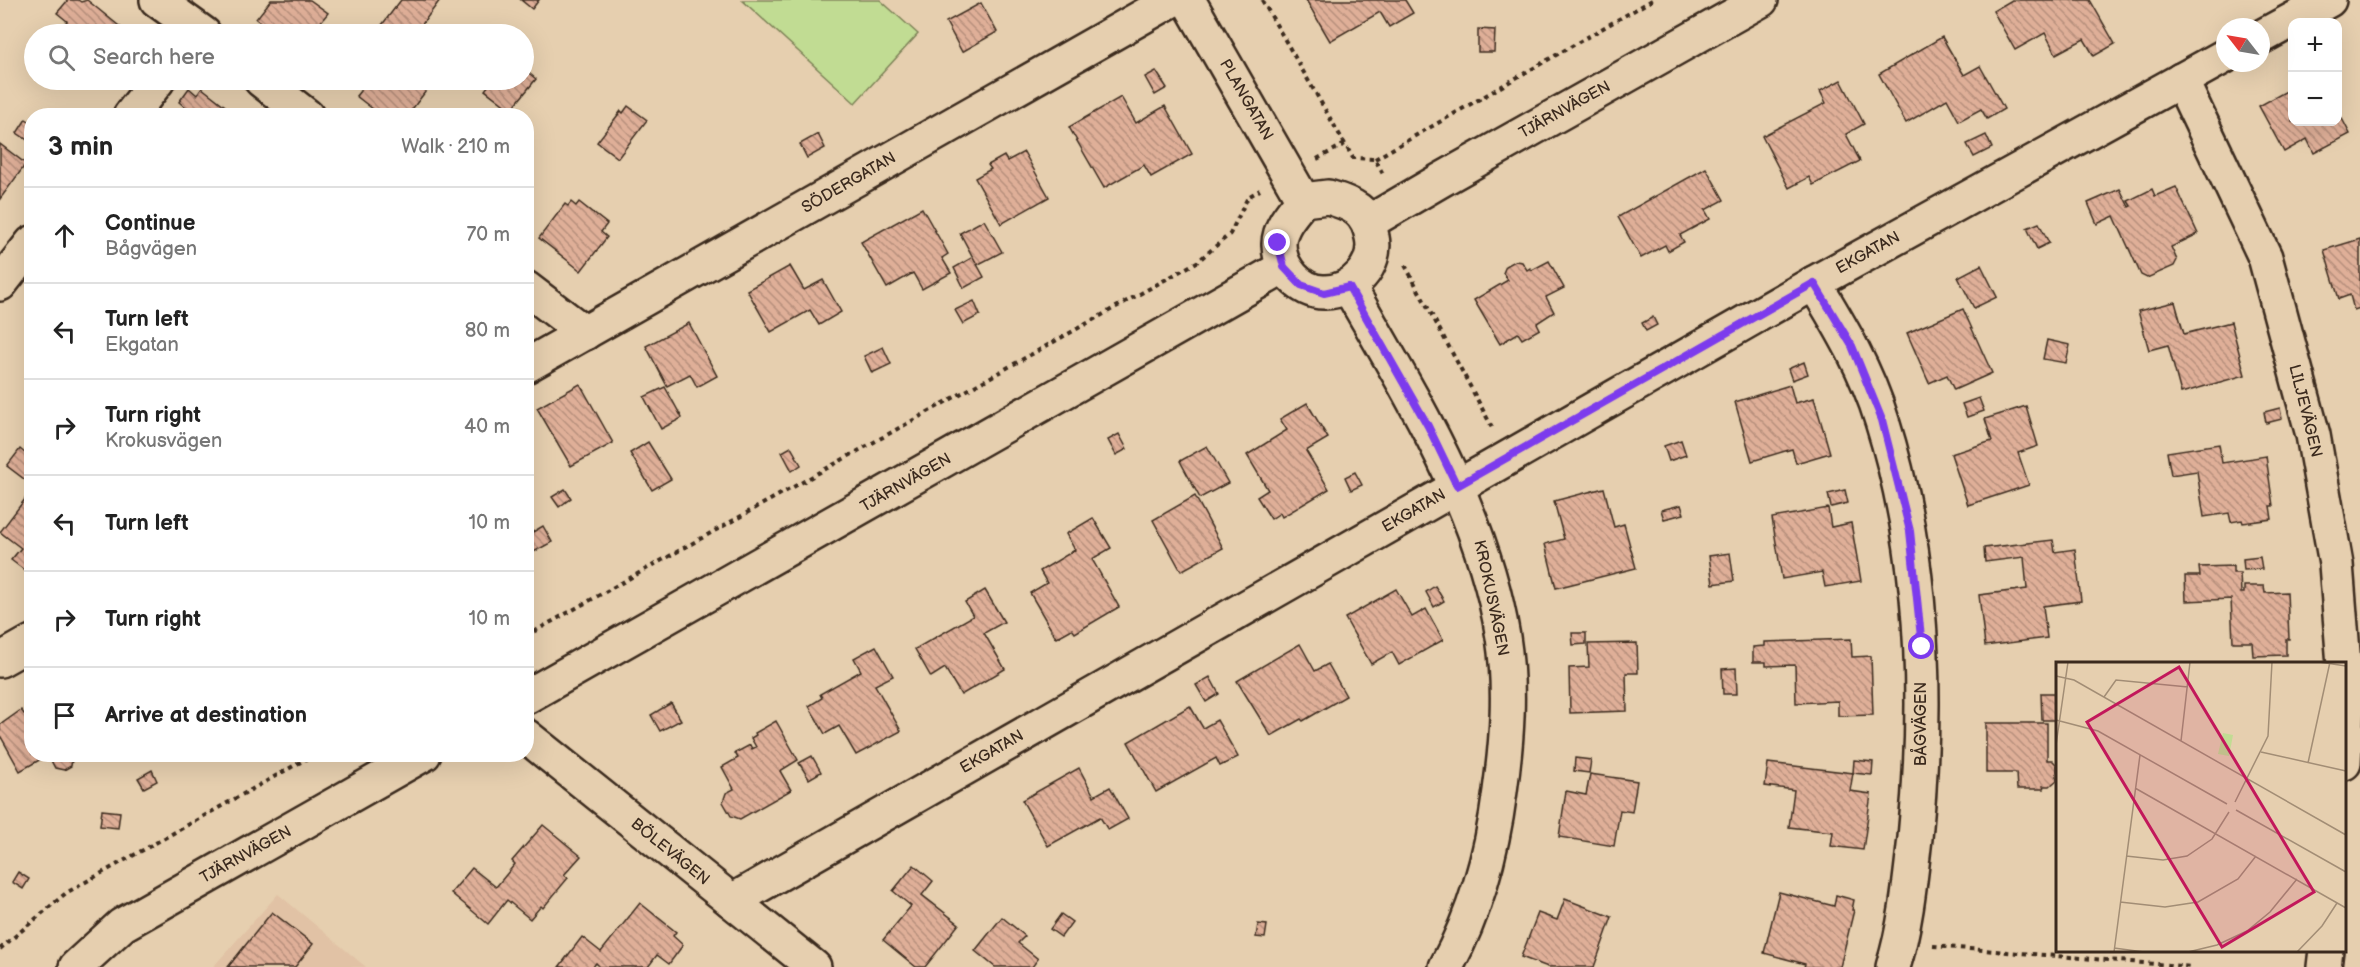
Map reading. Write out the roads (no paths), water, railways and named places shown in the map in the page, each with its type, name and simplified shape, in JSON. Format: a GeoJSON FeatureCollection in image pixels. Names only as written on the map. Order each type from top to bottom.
{"type":"FeatureCollection","features":[{"type":"Feature","properties":{"kind":"street"},"geometry":{"type":"LineString","coordinates":[[157,0],[187,24]]}},
{"type":"Feature","properties":{"kind":"street","name":"SÖDERGATAN"},"geometry":{"type":"LineString","coordinates":[[534,362],[1172,0]]}},
{"type":"Feature","properties":{"kind":"street","name":"PLANGATAN"},"geometry":{"type":"LineString","coordinates":[[1188,0],[1296,188]]}},
{"type":"Feature","properties":{"kind":"street","name":"TJÄRNVÄGEN"},"geometry":{"type":"LineString","coordinates":[[1369,222],[1761,0]]}},
{"type":"Feature","properties":{"kind":"street"},"geometry":{"type":"LineString","coordinates":[[2270,32],[2329,0]]}},
{"type":"Feature","properties":{"kind":"street","name":"EKGATAN"},"geometry":{"type":"LineString","coordinates":[[732,902],[1814,283],[2216,61]]}},
{"type":"Feature","properties":{"kind":"street","name":"LILJEVÄGEN"},"geometry":{"type":"LineString","coordinates":[[2181,80],[2265,256],[2313,435],[2336,564],[2344,662]]}},
{"type":"Feature","properties":{"kind":"street"},"geometry":{"type":"LineString","coordinates":[[136,108],[150,90]]}},
{"type":"Feature","properties":{"kind":"street"},"geometry":{"type":"LineString","coordinates":[[274,90],[297,108]]}},
{"type":"Feature","properties":{"kind":"street"},"geometry":{"type":"LineString","coordinates":[[1296,188],[1352,204],[1369,222],[1374,247],[1367,270],[1349,287],[1324,293],[1301,285],[1284,267],[1278,243],[1296,188]]}},
{"type":"Feature","properties":{"kind":"street"},"geometry":{"type":"LineString","coordinates":[[0,284],[24,253]]}},
{"type":"Feature","properties":{"kind":"street","name":"TJÄRNVÄGEN"},"geometry":{"type":"LineString","coordinates":[[534,692],[1284,267]]}},
{"type":"Feature","properties":{"kind":"street","name":"BÅGVÄGEN"},"geometry":{"type":"LineString","coordinates":[[1814,283],[1852,346],[1882,420],[1910,531],[1922,647],[1921,780],[1908,900],[1897,956]]}},
{"type":"Feature","properties":{"kind":"street","name":"KROKUSVÄGEN"},"geometry":{"type":"LineString","coordinates":[[1349,287],[1428,426],[1457,486],[1480,542],[1503,637],[1507,686],[1506,743],[1496,820],[1480,890],[1460,941],[1446,967]]}},
{"type":"Feature","properties":{"kind":"street"},"geometry":{"type":"LineString","coordinates":[[534,294],[585,333]]}},
{"type":"Feature","properties":{"kind":"street"},"geometry":{"type":"LineString","coordinates":[[0,660],[24,646]]}},
{"type":"Feature","properties":{"kind":"street","name":"LILJEVÄGEN"},"geometry":{"type":"LineString","coordinates":[[2345,678],[2347,703],[2345,733]]}},
{"type":"Feature","properties":{"kind":"street","name":"BÖLEVÄGEN"},"geometry":{"type":"LineString","coordinates":[[534,742],[814,967]]}},
{"type":"Feature","properties":{"kind":"street","name":"TJÄRNVÄGEN"},"geometry":{"type":"LineString","coordinates":[[76,967],[122,924],[410,762]]}},
{"type":"Feature","properties":{"kind":"street"},"geometry":{"type":"LineString","coordinates":[[2324,967],[2326,952]]}}]}
